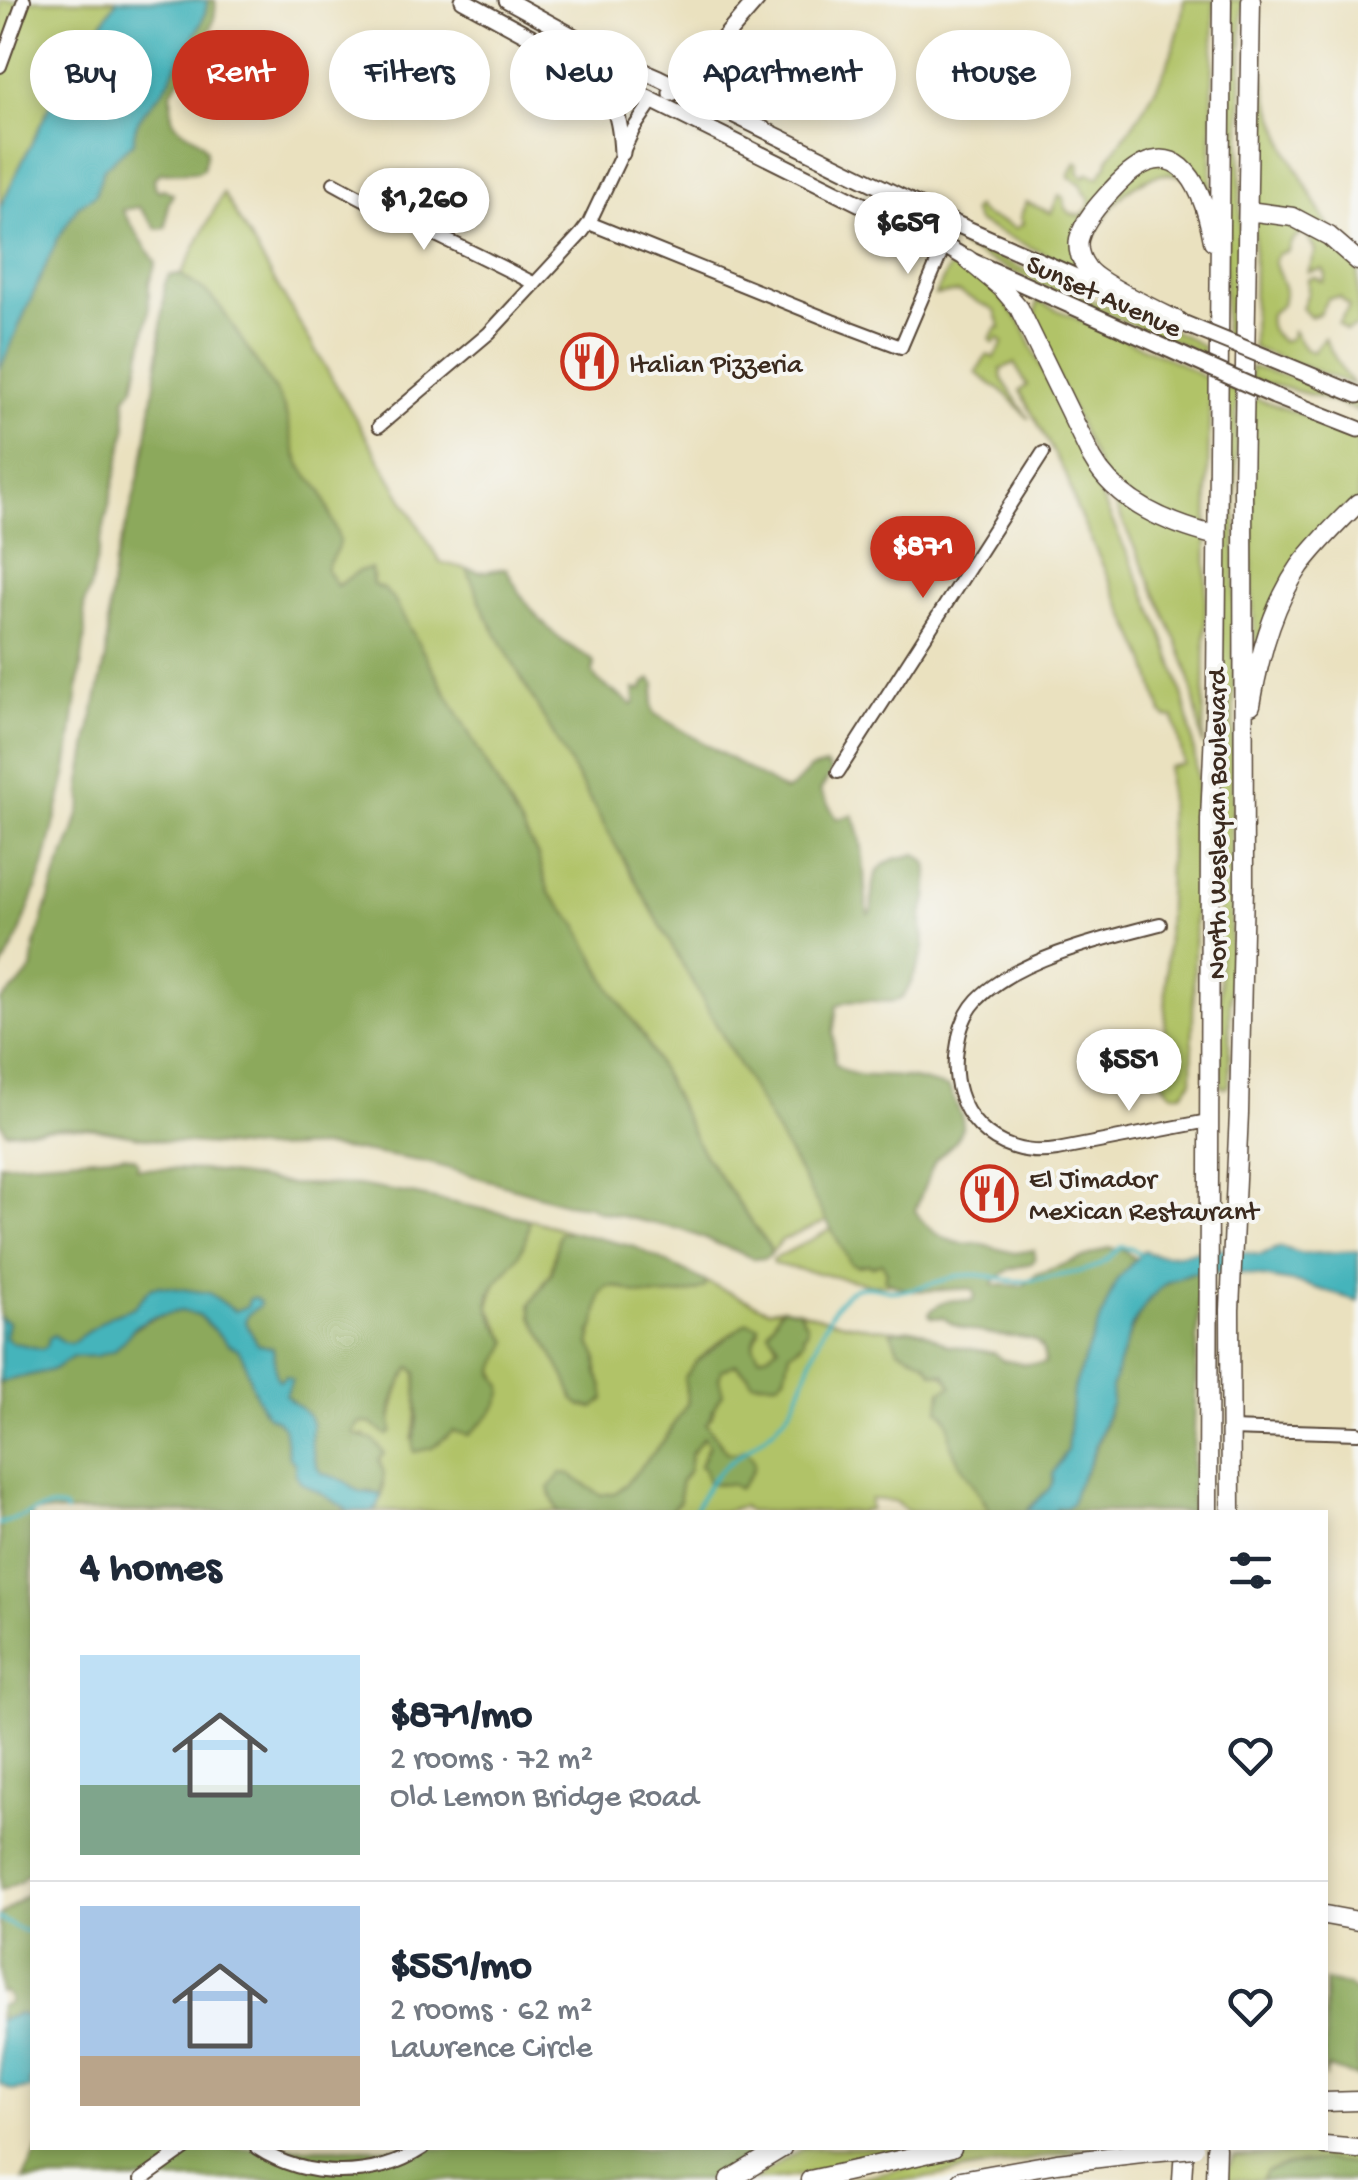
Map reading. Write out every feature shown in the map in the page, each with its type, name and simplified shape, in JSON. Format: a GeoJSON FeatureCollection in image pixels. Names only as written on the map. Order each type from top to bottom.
{"type":"FeatureCollection","features":[{"type":"Feature","properties":{"kind":"highway"},"geometry":{"type":"LineString","coordinates":[[1219,306],[1222,0]]}},
{"type":"Feature","properties":{"kind":"highway","name":"North Wesleyan Boulevard"},"geometry":{"type":"LineString","coordinates":[[1231,1510],[1230,1310],[1243,951],[1250,0]]}},
{"type":"Feature","properties":{"kind":"highway"},"geometry":{"type":"LineString","coordinates":[[1180,322],[1095,277],[1078,252],[1079,238],[1095,210],[1124,177],[1143,164],[1170,160],[1185,169],[1196,185],[1214,247],[1219,306]]}},
{"type":"Feature","properties":{"kind":"highway"},"geometry":{"type":"LineString","coordinates":[[1248,211],[1293,217],[1329,236],[1358,261]]}},
{"type":"Feature","properties":{"kind":"highway"},"geometry":{"type":"LineString","coordinates":[[967,259],[1019,308],[1104,477],[1155,514],[1217,536]]}},
{"type":"Feature","properties":{"kind":"highway","name":"North Wesleyan Boulevard"},"geometry":{"type":"LineString","coordinates":[[1208,1510],[1210,820],[1215,724],[1219,306]]}},
{"type":"Feature","properties":{"kind":"highway"},"geometry":{"type":"LineString","coordinates":[[1242,764],[1256,676],[1290,582],[1313,550],[1355,508]]}},
{"type":"Feature","properties":{"kind":"highway"},"geometry":{"type":"LineString","coordinates":[[1328,1917],[1354,1920]]}},
{"type":"Feature","properties":{"kind":"highway"},"geometry":{"type":"LineString","coordinates":[[1328,2102],[1358,2101]]}},
{"type":"Feature","properties":{"kind":"highway"},"geometry":{"type":"LineString","coordinates":[[1328,2143],[1358,2139]]}},
{"type":"Feature","properties":{"kind":"highway"},"geometry":{"type":"LineString","coordinates":[[1328,2143],[1358,2148]]}},
{"type":"Feature","properties":{"kind":"highway"},"geometry":{"type":"LineString","coordinates":[[729,2180],[779,2150]]}},
{"type":"Feature","properties":{"kind":"highway"},"geometry":{"type":"LineString","coordinates":[[810,2180],[943,2150]]}},
{"type":"Feature","properties":{"kind":"highway"},"geometry":{"type":"LineString","coordinates":[[961,2180],[1057,2163],[1172,2150]]}},
{"type":"Feature","properties":{"kind":"highway"},"geometry":{"type":"LineString","coordinates":[[1182,2180],[1184,2150]]}},
{"type":"Feature","properties":{"kind":"highway"},"geometry":{"type":"LineString","coordinates":[[1214,2180],[1216,2150]]}},
{"type":"Feature","properties":{"kind":"main road","name":"Sunset Avenue"},"geometry":{"type":"LineString","coordinates":[[464,0],[519,30]]}},
{"type":"Feature","properties":{"kind":"main road","name":"Sunset Avenue"},"geometry":{"type":"LineString","coordinates":[[508,0],[668,84]]}},
{"type":"Feature","properties":{"kind":"main road"},"geometry":{"type":"LineString","coordinates":[[731,30],[756,0]]}},
{"type":"Feature","properties":{"kind":"main road"},"geometry":{"type":"LineString","coordinates":[[653,100],[668,94]]}},
{"type":"Feature","properties":{"kind":"main road","name":"Sunset Avenue"},"geometry":{"type":"LineString","coordinates":[[648,98],[967,259],[1358,430]]}},
{"type":"Feature","properties":{"kind":"main road"},"geometry":{"type":"LineString","coordinates":[[619,120],[622,153]]}},
{"type":"Feature","properties":{"kind":"main road","name":"Sunset Avenue"},"geometry":{"type":"LineString","coordinates":[[741,120],[954,224],[1358,396]]}},
{"type":"Feature","properties":{"kind":"street"},"geometry":{"type":"LineString","coordinates":[[0,66],[24,0]]}},
{"type":"Feature","properties":{"kind":"street"},"geometry":{"type":"LineString","coordinates":[[379,426],[489,332],[589,223],[634,128],[653,100]]}},
{"type":"Feature","properties":{"kind":"street"},"geometry":{"type":"LineString","coordinates":[[334,184],[535,284]]}},
{"type":"Feature","properties":{"kind":"street"},"geometry":{"type":"LineString","coordinates":[[589,223],[901,347],[954,224]]}},
{"type":"Feature","properties":{"kind":"street"},"geometry":{"type":"LineString","coordinates":[[838,772],[1043,452]]}},
{"type":"Feature","properties":{"kind":"street"},"geometry":{"type":"LineString","coordinates":[[1160,924],[1026,966],[977,1000],[960,1029],[956,1055],[959,1096],[985,1133],[1033,1152],[1208,1120]]}},
{"type":"Feature","properties":{"kind":"street"},"geometry":{"type":"LineString","coordinates":[[1231,1429],[1358,1432]]}},
{"type":"Feature","properties":{"kind":"street"},"geometry":{"type":"LineString","coordinates":[[140,2180],[183,2150]]}},
{"type":"Feature","properties":{"kind":"street"},"geometry":{"type":"LineString","coordinates":[[259,2150],[274,2162],[301,2174],[334,2178],[363,2177],[394,2166],[420,2150]]}},
{"type":"Feature","properties":{"kind":"green space"},"geometry":{"type":"Polygon","coordinates":[[[0,0],[117,0],[98,30],[30,30],[30,120],[43,120],[0,207],[0,0]]]}},
{"type":"Feature","properties":{"kind":"green space"},"geometry":{"type":"Polygon","coordinates":[[[207,0],[215,0],[210,30],[197,30],[201,23],[207,0]]]}},
{"type":"Feature","properties":{"kind":"green space"},"geometry":{"type":"Polygon","coordinates":[[[1184,0],[1214,0],[1211,196],[1174,174],[1138,183],[1111,208],[1101,224],[1088,258],[1087,274],[977,222],[972,211],[976,207],[984,215],[1015,229],[1024,223],[1020,218],[1026,202],[1051,213],[1059,195],[1068,211],[1082,215],[1090,200],[1082,185],[1069,176],[1076,162],[1084,177],[1088,173],[1098,178],[1107,165],[1158,85],[1175,45],[1184,0]]]}},
{"type":"Feature","properties":{"kind":"green space"},"geometry":{"type":"Polygon","coordinates":[[[1229,0],[1242,0],[1239,342],[1224,337],[1229,0]]]}},
{"type":"Feature","properties":{"kind":"green space"},"geometry":{"type":"Polygon","coordinates":[[[1256,49],[1268,98],[1288,152],[1325,220],[1358,269],[1358,326],[1346,331],[1338,324],[1349,307],[1340,297],[1328,298],[1319,314],[1310,317],[1302,308],[1308,279],[1315,277],[1323,282],[1326,275],[1323,269],[1308,272],[1316,251],[1305,233],[1296,238],[1288,251],[1278,254],[1274,261],[1285,290],[1282,305],[1270,314],[1270,326],[1282,341],[1290,339],[1293,331],[1305,349],[1313,352],[1324,338],[1354,385],[1253,348],[1256,49]]]}},
{"type":"Feature","properties":{"kind":"green space"},"geometry":{"type":"Polygon","coordinates":[[[172,74],[172,120],[201,141],[206,154],[203,169],[198,172],[160,173],[154,178],[159,191],[173,194],[166,228],[157,229],[139,207],[122,210],[156,263],[149,283],[149,313],[134,387],[125,398],[126,430],[84,604],[85,637],[67,771],[44,867],[18,938],[0,972],[0,369],[57,240],[78,206],[95,194],[104,168],[134,142],[139,120],[152,120],[152,103],[172,74]]]}},
{"type":"Feature","properties":{"kind":"green space"},"geometry":{"type":"Polygon","coordinates":[[[223,193],[440,562],[467,569],[486,615],[827,1221],[782,1240],[770,1255],[769,1248],[701,1150],[643,1035],[611,989],[577,925],[549,893],[538,856],[395,602],[384,589],[373,585],[373,575],[359,571],[336,586],[326,569],[336,550],[337,533],[321,490],[304,472],[292,444],[285,409],[221,308],[181,275],[223,193]]]}},
{"type":"Feature","properties":{"kind":"green space"},"geometry":{"type":"Polygon","coordinates":[[[965,242],[1088,299],[1185,336],[1203,347],[1203,356],[962,247],[965,242]]]}},
{"type":"Feature","properties":{"kind":"green space"},"geometry":{"type":"Polygon","coordinates":[[[957,264],[982,275],[1021,323],[1149,601],[1180,688],[1197,779],[1192,1081],[1182,1093],[1167,1088],[1160,1067],[1165,1029],[1168,767],[1184,764],[1174,718],[1162,713],[1146,660],[1076,507],[1067,477],[1020,391],[1027,385],[1014,363],[1001,369],[1002,379],[1029,419],[1007,395],[976,373],[987,355],[995,358],[1003,342],[990,339],[1001,328],[995,311],[958,292],[935,295],[949,268],[957,264]]]}},
{"type":"Feature","properties":{"kind":"green space"},"geometry":{"type":"Polygon","coordinates":[[[169,275],[181,275],[221,308],[279,397],[299,462],[320,489],[339,541],[326,569],[337,586],[359,571],[371,569],[373,585],[384,589],[395,602],[538,856],[549,893],[577,925],[611,989],[643,1035],[701,1150],[770,1248],[770,1255],[753,1258],[683,1230],[565,1203],[430,1163],[368,1152],[163,1141],[65,1127],[6,1132],[0,1121],[0,1001],[32,969],[35,945],[82,803],[81,783],[106,658],[114,566],[145,450],[169,275]]]}},
{"type":"Feature","properties":{"kind":"green space"},"geometry":{"type":"Polygon","coordinates":[[[1037,301],[1177,362],[1210,381],[1203,746],[1186,665],[1035,328],[1037,301]]]}},
{"type":"Feature","properties":{"kind":"green space"},"geometry":{"type":"Polygon","coordinates":[[[1251,367],[1291,377],[1358,404],[1358,411],[1250,379],[1251,367]]]}},
{"type":"Feature","properties":{"kind":"green space"},"geometry":{"type":"Polygon","coordinates":[[[1224,386],[1237,392],[1226,1088],[1221,1087],[1218,783],[1224,386]]]}},
{"type":"Feature","properties":{"kind":"green space"},"geometry":{"type":"Polygon","coordinates":[[[1252,397],[1358,435],[1358,500],[1318,543],[1255,649],[1252,592],[1252,397]]]}},
{"type":"Feature","properties":{"kind":"green space"},"geometry":{"type":"Polygon","coordinates":[[[506,568],[543,623],[594,662],[593,674],[598,681],[633,705],[634,689],[642,690],[651,679],[655,684],[655,714],[785,791],[810,769],[826,765],[832,772],[820,791],[837,819],[853,815],[857,827],[868,914],[872,911],[873,882],[879,869],[895,859],[916,854],[926,863],[924,948],[911,981],[898,1000],[854,1000],[837,1006],[833,1034],[835,1064],[858,1075],[905,1078],[949,1088],[963,1125],[956,1141],[935,1160],[915,1210],[926,1225],[949,1240],[1015,1253],[1034,1250],[1032,1263],[1010,1269],[993,1285],[1023,1286],[1037,1274],[1109,1248],[1123,1250],[1135,1259],[1116,1281],[1086,1354],[1073,1391],[1067,1451],[1049,1489],[1027,1510],[989,1510],[956,1456],[948,1423],[939,1410],[941,1391],[952,1386],[945,1374],[934,1373],[925,1362],[898,1349],[891,1332],[912,1329],[948,1345],[995,1353],[1002,1360],[1024,1364],[1045,1363],[1040,1346],[1029,1338],[968,1330],[929,1314],[943,1303],[971,1301],[975,1297],[973,1289],[906,1289],[885,1279],[887,1272],[882,1263],[871,1267],[851,1264],[486,615],[467,569],[480,572],[506,568]]]}},
{"type":"Feature","properties":{"kind":"green space"},"geometry":{"type":"Polygon","coordinates":[[[124,1155],[135,1158],[137,1168],[203,1170],[290,1184],[357,1185],[525,1218],[529,1222],[522,1249],[495,1284],[489,1299],[492,1316],[508,1342],[494,1372],[502,1387],[496,1407],[469,1435],[453,1431],[432,1448],[414,1452],[417,1373],[411,1367],[395,1398],[392,1432],[387,1435],[370,1423],[359,1423],[354,1431],[355,1435],[374,1440],[384,1453],[379,1460],[384,1473],[381,1495],[359,1492],[318,1470],[311,1443],[312,1423],[290,1401],[276,1376],[273,1348],[257,1344],[245,1321],[247,1306],[235,1311],[209,1293],[134,1307],[112,1315],[71,1343],[56,1343],[42,1349],[11,1342],[5,1337],[8,1322],[0,1318],[0,1164],[124,1155]]]}},
{"type":"Feature","properties":{"kind":"green space"},"geometry":{"type":"Polygon","coordinates":[[[525,1218],[572,1232],[559,1234],[551,1272],[530,1305],[574,1400],[581,1405],[594,1408],[603,1387],[590,1344],[600,1295],[606,1286],[663,1296],[698,1291],[706,1282],[769,1310],[782,1308],[777,1316],[775,1341],[779,1346],[759,1356],[753,1345],[759,1331],[736,1330],[707,1352],[687,1378],[688,1402],[663,1442],[615,1493],[600,1495],[569,1474],[550,1493],[557,1510],[373,1510],[382,1493],[382,1473],[365,1436],[355,1435],[354,1431],[359,1423],[371,1423],[387,1435],[398,1391],[411,1366],[417,1373],[417,1415],[412,1439],[445,1438],[453,1430],[460,1432],[501,1384],[495,1367],[508,1342],[489,1307],[496,1281],[508,1270],[529,1222],[525,1218]]]}},
{"type":"Feature","properties":{"kind":"green space"},"geometry":{"type":"Polygon","coordinates":[[[832,1229],[851,1264],[882,1263],[889,1283],[874,1285],[773,1264],[772,1260],[832,1229]]]}},
{"type":"Feature","properties":{"kind":"green space"},"geometry":{"type":"Polygon","coordinates":[[[572,1232],[635,1247],[706,1282],[699,1290],[663,1295],[606,1287],[600,1295],[591,1332],[590,1344],[597,1357],[605,1399],[594,1408],[574,1400],[530,1305],[552,1272],[559,1233],[572,1232]]]}},
{"type":"Feature","properties":{"kind":"green space"},"geometry":{"type":"Polygon","coordinates":[[[1200,1272],[1191,1510],[1057,1510],[1090,1462],[1109,1410],[1113,1380],[1139,1315],[1158,1291],[1184,1275],[1200,1272]]]}},
{"type":"Feature","properties":{"kind":"green space"},"geometry":{"type":"Polygon","coordinates":[[[782,1308],[798,1310],[807,1325],[804,1341],[790,1352],[785,1376],[778,1382],[752,1382],[736,1364],[721,1370],[723,1394],[706,1424],[727,1453],[744,1449],[752,1459],[751,1474],[739,1489],[708,1483],[700,1466],[709,1445],[704,1437],[691,1454],[689,1470],[680,1483],[680,1501],[671,1510],[557,1510],[549,1488],[561,1473],[569,1474],[600,1495],[615,1493],[663,1442],[688,1402],[684,1378],[697,1361],[747,1322],[759,1326],[753,1345],[759,1356],[768,1354],[779,1345],[768,1331],[782,1308]]]}},
{"type":"Feature","properties":{"kind":"green space"},"geometry":{"type":"Polygon","coordinates":[[[798,1310],[848,1324],[899,1330],[891,1333],[905,1350],[925,1362],[934,1373],[947,1378],[952,1386],[948,1390],[946,1416],[951,1446],[989,1510],[905,1510],[894,1501],[870,1499],[870,1510],[747,1510],[742,1506],[729,1510],[671,1510],[679,1501],[680,1483],[689,1470],[691,1455],[704,1436],[709,1444],[700,1466],[738,1453],[728,1453],[706,1424],[712,1416],[721,1370],[735,1364],[756,1382],[778,1382],[785,1376],[790,1352],[801,1345],[807,1325],[798,1310]]]}},
{"type":"Feature","properties":{"kind":"green space"},"geometry":{"type":"Polygon","coordinates":[[[181,1311],[199,1315],[228,1344],[238,1348],[268,1416],[284,1427],[289,1456],[301,1482],[346,1510],[30,1510],[30,1871],[20,1882],[0,1891],[0,1382],[52,1370],[73,1357],[115,1350],[130,1333],[160,1316],[181,1311]]]}},
{"type":"Feature","properties":{"kind":"green space"},"geometry":{"type":"Polygon","coordinates":[[[30,1892],[30,2017],[19,2014],[0,2020],[0,2006],[9,2003],[9,1997],[0,1993],[0,1916],[30,1892]]]}},
{"type":"Feature","properties":{"kind":"green space"},"geometry":{"type":"Polygon","coordinates":[[[1328,1982],[1349,1986],[1358,1995],[1358,2077],[1328,2068],[1328,1982]]]}},
{"type":"Feature","properties":{"kind":"green space"},"geometry":{"type":"Polygon","coordinates":[[[38,2150],[762,2150],[709,2180],[23,2180],[38,2150]]]}},
{"type":"Feature","properties":{"kind":"green space"},"geometry":{"type":"Polygon","coordinates":[[[800,2150],[905,2150],[813,2173],[752,2180],[800,2150]]]}},
{"type":"Feature","properties":{"kind":"green space"},"geometry":{"type":"Polygon","coordinates":[[[990,2150],[1082,2150],[913,2180],[848,2180],[990,2150]]]}},
{"type":"Feature","properties":{"kind":"green space"},"geometry":{"type":"Polygon","coordinates":[[[1337,2152],[1358,2155],[1358,2165],[1301,2163],[1267,2171],[1262,2180],[1226,2180],[1234,2157],[1337,2152]]]}},
{"type":"Feature","properties":{"kind":"green space"},"geometry":{"type":"Polygon","coordinates":[[[1324,2160],[1358,2165],[1358,2180],[1262,2180],[1267,2171],[1324,2160]]]}},
{"type":"Feature","properties":{"kind":"water"},"geometry":{"type":"Polygon","coordinates":[[[117,0],[207,0],[197,30],[172,30],[172,74],[152,104],[152,30],[97,30],[117,0]]]}},
{"type":"Feature","properties":{"kind":"water"},"geometry":{"type":"Polygon","coordinates":[[[43,120],[139,120],[134,142],[104,168],[95,195],[78,206],[57,240],[0,369],[0,207],[43,120]]]}},
{"type":"Feature","properties":{"kind":"water"},"geometry":{"type":"Polygon","coordinates":[[[1213,1247],[1260,1255],[1280,1247],[1304,1254],[1358,1251],[1358,1301],[1303,1284],[1233,1272],[1190,1273],[1167,1282],[1149,1299],[1132,1325],[1111,1388],[1112,1401],[1072,1503],[1056,1510],[1028,1510],[1049,1489],[1053,1473],[1067,1451],[1073,1391],[1116,1281],[1143,1251],[1187,1253],[1213,1247]]]}},
{"type":"Feature","properties":{"kind":"water"},"geometry":{"type":"Polygon","coordinates":[[[152,1287],[209,1293],[235,1311],[247,1306],[250,1298],[260,1302],[245,1321],[257,1344],[273,1348],[280,1381],[286,1376],[292,1379],[286,1395],[310,1419],[311,1444],[319,1470],[357,1490],[381,1495],[378,1507],[346,1510],[301,1482],[289,1457],[284,1427],[262,1408],[243,1357],[199,1315],[181,1311],[152,1317],[137,1325],[115,1350],[73,1357],[52,1370],[0,1382],[0,1318],[8,1322],[5,1337],[11,1342],[42,1349],[54,1335],[71,1343],[112,1315],[134,1307],[152,1287]]]}},
{"type":"Feature","properties":{"kind":"water"},"geometry":{"type":"Polygon","coordinates":[[[19,2014],[30,2017],[30,2088],[12,2091],[0,2084],[0,2020],[19,2014]]]}},
{"type":"Feature","properties":{"kind":"waterway"},"geometry":{"type":"LineString","coordinates":[[694,1510],[717,1474],[787,1414],[835,1307],[856,1288],[901,1291],[975,1275],[1031,1280],[1091,1268],[1121,1247],[1139,1254]]}},
{"type":"Feature","properties":{"kind":"waterway"},"geometry":{"type":"LineString","coordinates":[[41,1510],[56,1507],[65,1510]]}},
{"type":"Feature","properties":{"kind":"waterway"},"geometry":{"type":"LineString","coordinates":[[0,1524],[30,1514]]}},
{"type":"Feature","properties":{"kind":"waterway"},"geometry":{"type":"LineString","coordinates":[[0,1919],[30,1932]]}},
{"type":"Feature","properties":{"kind":"place","name":"Italian Pizzeria"},"geometry":{"type":"Point","coordinates":[590,362]}},
{"type":"Feature","properties":{"kind":"place","name":"El Jimador Mexican Restaurant"},"geometry":{"type":"Point","coordinates":[990,1193]}}]}
